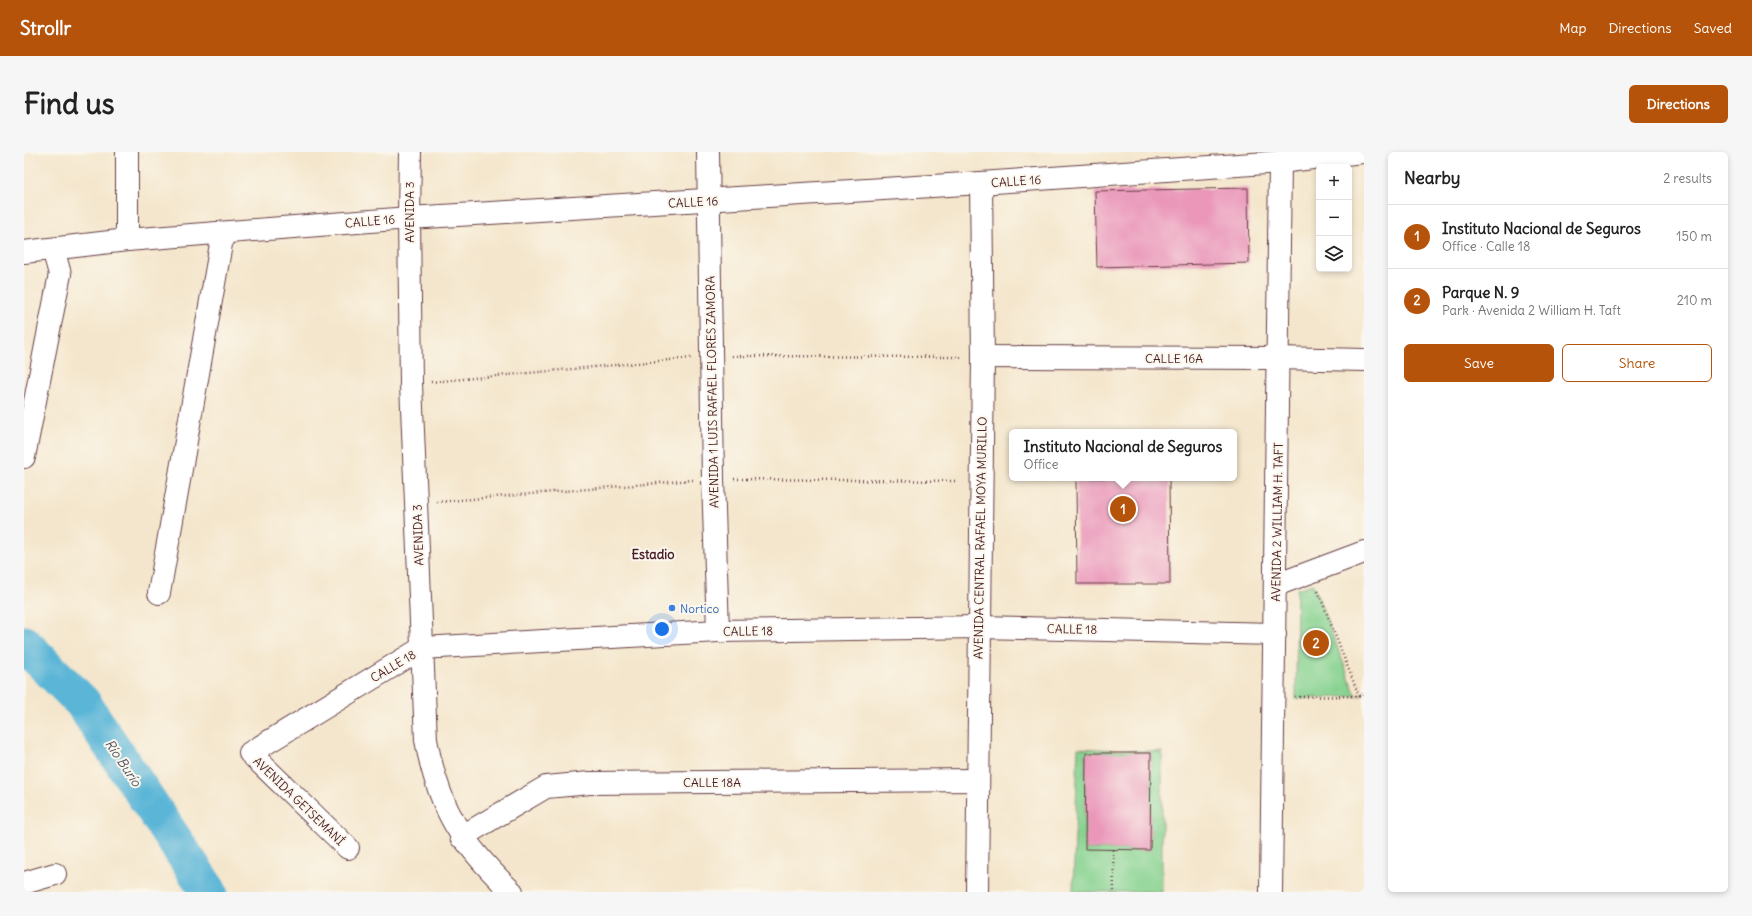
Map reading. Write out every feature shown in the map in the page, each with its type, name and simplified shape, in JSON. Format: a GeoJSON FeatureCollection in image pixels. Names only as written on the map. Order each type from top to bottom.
{"type":"FeatureCollection","features":[{"type":"Feature","properties":{"kind":"street"},"geometry":{"type":"LineString","coordinates":[[127,152],[127,240]]}},
{"type":"Feature","properties":{"kind":"street","name":"AVENIDA 3"},"geometry":{"type":"LineString","coordinates":[[410,152],[409,218],[411,384],[426,740],[440,794],[449,817],[462,837],[488,869],[512,892]]}},
{"type":"Feature","properties":{"kind":"street","name":"AVENIDA 1 LUIS RAFAEL FLORES ZAMORA"},"geometry":{"type":"LineString","coordinates":[[708,152],[718,631]]}},
{"type":"Feature","properties":{"kind":"street","name":"CALLE 16"},"geometry":{"type":"LineString","coordinates":[[24,252],[127,240],[409,218],[708,201],[981,183],[1280,157],[1362,152]]}},
{"type":"Feature","properties":{"kind":"street","name":"AVENIDA 2 WILLIAM H. TAFT"},"geometry":{"type":"LineString","coordinates":[[1271,892],[1276,585],[1280,157]]}},
{"type":"Feature","properties":{"kind":"street","name":"AVENIDA CENTRAL RAFAEL MOYA MURILLO"},"geometry":{"type":"LineString","coordinates":[[976,892],[983,357],[981,183]]}},
{"type":"Feature","properties":{"kind":"street"},"geometry":{"type":"LineString","coordinates":[[160,593],[223,233]]}},
{"type":"Feature","properties":{"kind":"street"},"geometry":{"type":"LineString","coordinates":[[24,457],[60,274],[53,249]]}},
{"type":"Feature","properties":{"kind":"street","name":"CALLE 16A"},"geometry":{"type":"LineString","coordinates":[[983,357],[1278,358],[1364,360]]}},
{"type":"Feature","properties":{"kind":"street"},"geometry":{"type":"LineString","coordinates":[[1276,585],[1364,552]]}},
{"type":"Feature","properties":{"kind":"street","name":"CALLE 18"},"geometry":{"type":"LineString","coordinates":[[250,753],[422,648],[718,631],[979,626],[1275,634]]}},
{"type":"Feature","properties":{"kind":"street","name":"AVENIDA GETSEMANÍ"},"geometry":{"type":"LineString","coordinates":[[250,753],[348,848]]}},
{"type":"Feature","properties":{"kind":"street","name":"CALLE 18A"},"geometry":{"type":"LineString","coordinates":[[462,837],[537,792],[556,785],[590,783],[977,780]]}},
{"type":"Feature","properties":{"kind":"street"},"geometry":{"type":"LineString","coordinates":[[24,883],[55,874]]}},
{"type":"Feature","properties":{"kind":"path"},"geometry":{"type":"LineString","coordinates":[[1311,572],[1359,696]]}},
{"type":"Feature","properties":{"kind":"path"},"geometry":{"type":"LineString","coordinates":[[1274,697],[1364,695]]}},
{"type":"Feature","properties":{"kind":"path"},"geometry":{"type":"LineString","coordinates":[[1113,850],[1114,892]]}},
{"type":"Feature","properties":{"kind":"green space"},"geometry":{"type":"Polygon","coordinates":[[[1313,584],[1356,696],[1296,699],[1297,589],[1313,584]]]}},
{"type":"Feature","properties":{"kind":"green space"},"geometry":{"type":"Polygon","coordinates":[[[1078,748],[1162,752],[1162,892],[1073,892],[1078,748]],[[1086,753],[1085,849],[1150,850],[1151,753],[1086,753]]]}},
{"type":"Feature","properties":{"kind":"building"},"geometry":{"type":"Polygon","coordinates":[[[1248,188],[1249,263],[1097,267],[1095,191],[1248,188]]]}},
{"type":"Feature","properties":{"kind":"building"},"geometry":{"type":"Polygon","coordinates":[[[1076,481],[1169,481],[1170,584],[1077,584],[1076,481]]]}},
{"type":"Feature","properties":{"kind":"building"},"geometry":{"type":"Polygon","coordinates":[[[1086,753],[1151,753],[1150,850],[1085,849],[1086,753]]]}},
{"type":"Feature","properties":{"kind":"waterway","name":"Río Burío"},"geometry":{"type":"LineString","coordinates":[[24,644],[82,702],[209,892]]}},
{"type":"Feature","properties":{"kind":"place","name":"Instituto Nacional de Seguros"},"geometry":{"type":"Point","coordinates":[1123,509]}},
{"type":"Feature","properties":{"kind":"place","name":"Nortico"},"geometry":{"type":"Point","coordinates":[672,608]}},
{"type":"Feature","properties":{"kind":"place","name":"Parque N. 9"},"geometry":{"type":"Point","coordinates":[1316,643]}},
{"type":"Feature","properties":{"kind":"district","name":"Estadio"},"geometry":{"type":"Point","coordinates":[653,554]}}]}
